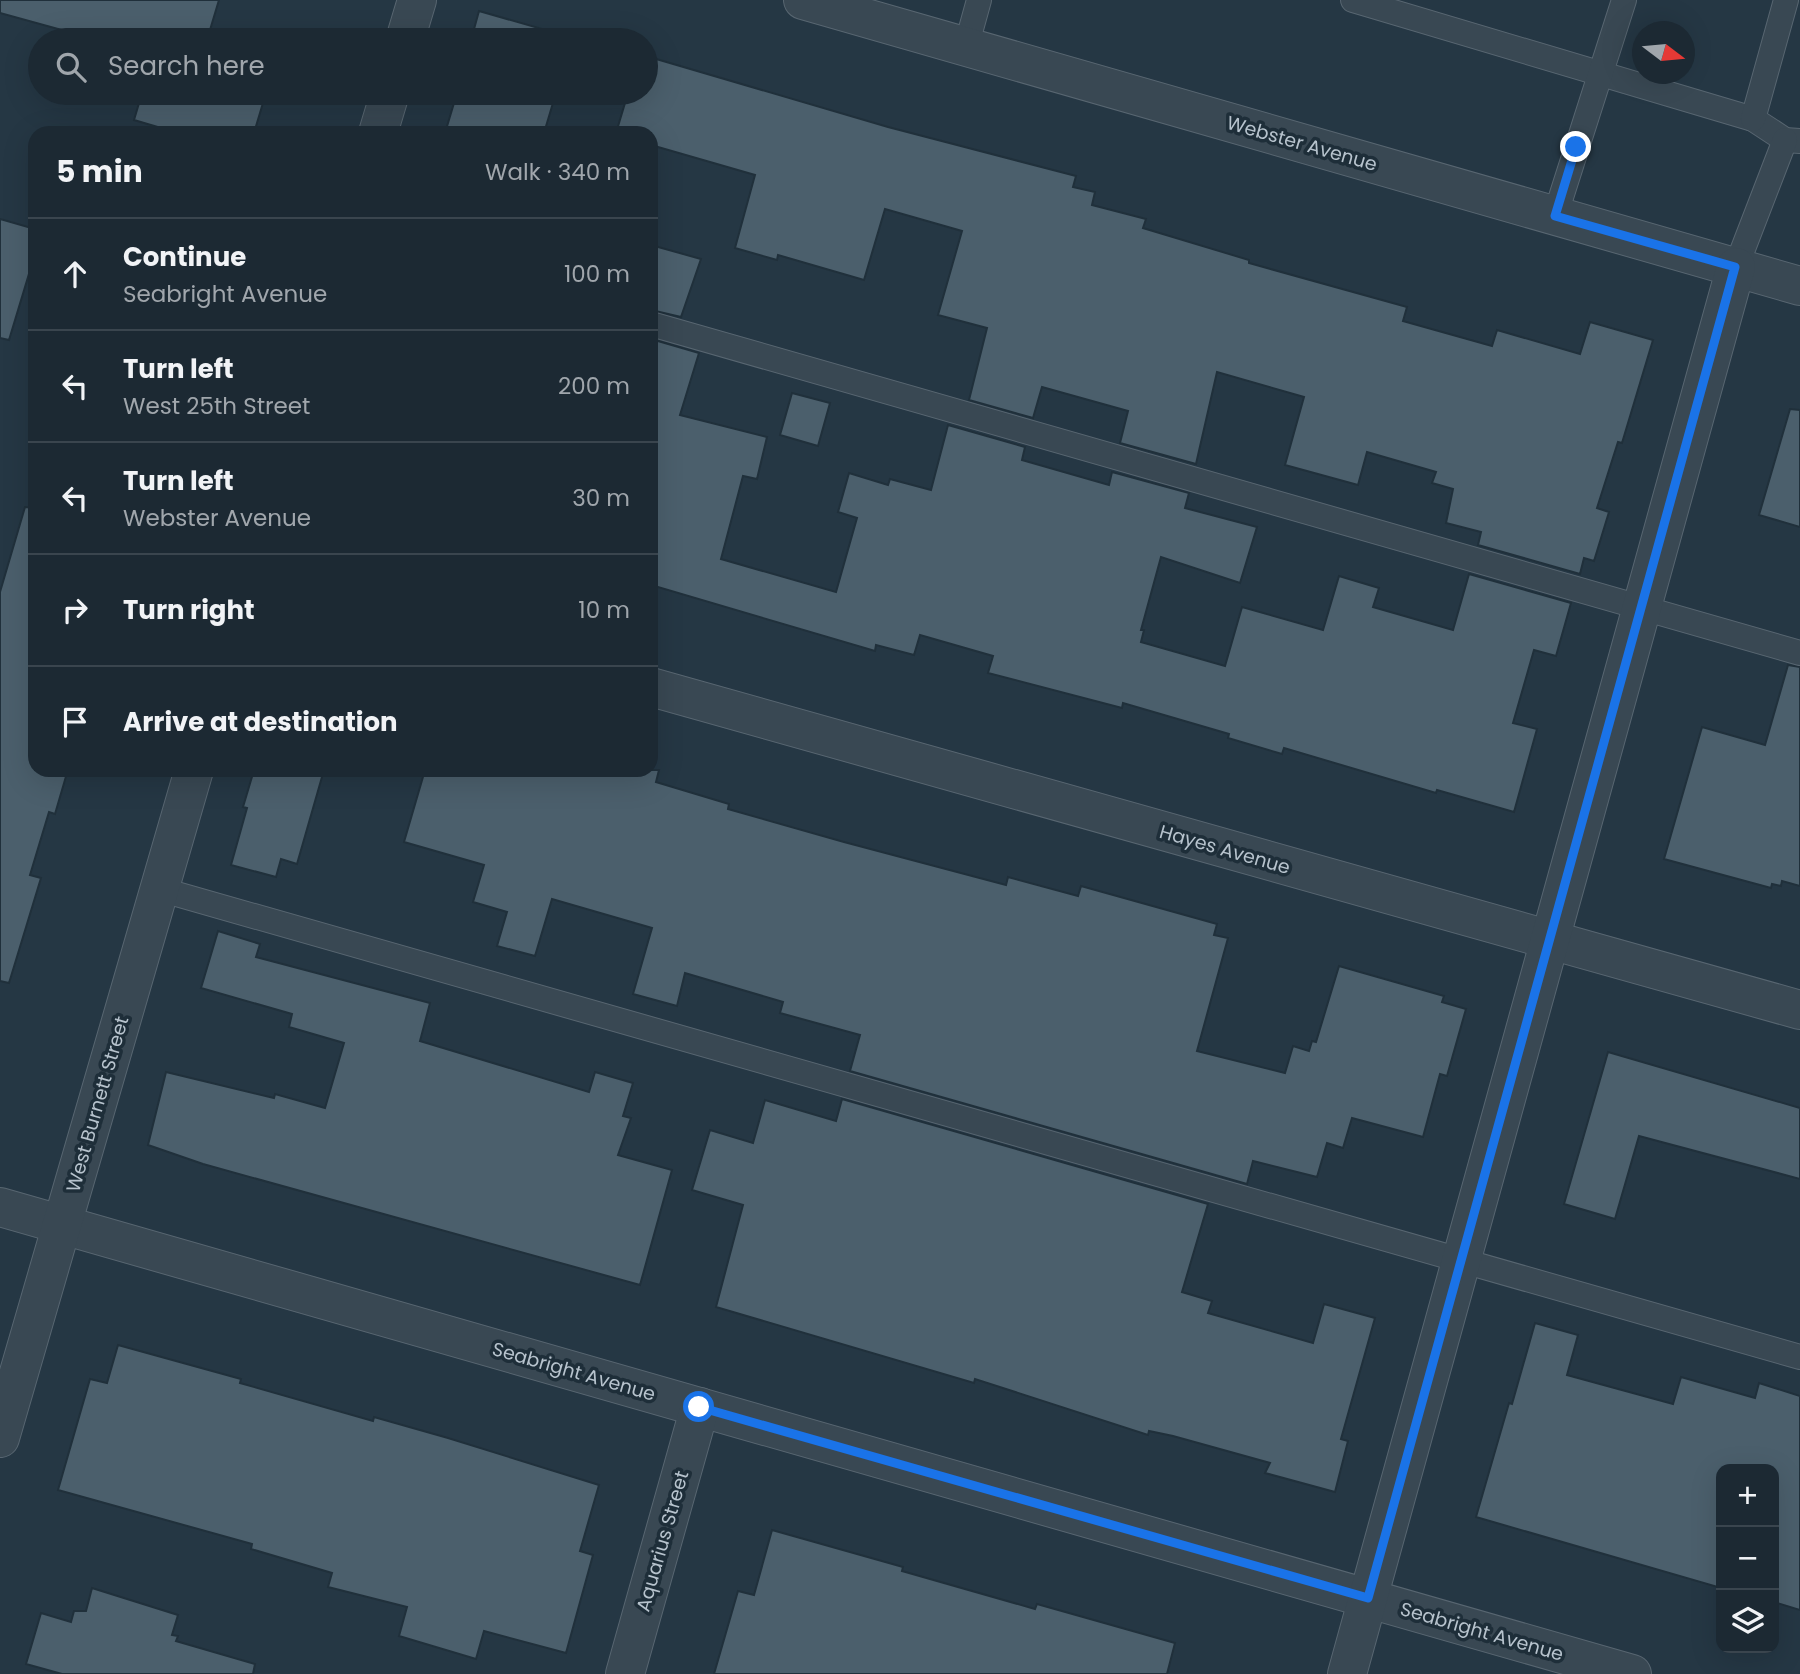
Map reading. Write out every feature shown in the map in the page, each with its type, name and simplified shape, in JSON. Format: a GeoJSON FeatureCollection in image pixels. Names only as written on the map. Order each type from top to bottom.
{"type":"FeatureCollection","features":[{"type":"Feature","properties":{"kind":"street"},"geometry":{"type":"LineString","coordinates":[[408,28],[416,0]]}},
{"type":"Feature","properties":{"kind":"street","name":"Webster Avenue"},"geometry":{"type":"LineString","coordinates":[[803,0],[1800,286]]}},
{"type":"Feature","properties":{"kind":"street"},"geometry":{"type":"LineString","coordinates":[[380,126],[386,105]]}},
{"type":"Feature","properties":{"kind":"street"},"geometry":{"type":"LineString","coordinates":[[1347,1674],[1735,267]]}},
{"type":"Feature","properties":{"kind":"street","name":"Hayes Avenue"},"geometry":{"type":"LineString","coordinates":[[658,689],[1800,1010]]}},
{"type":"Feature","properties":{"kind":"street","name":"West Burnett Street"},"geometry":{"type":"LineString","coordinates":[[0,1438],[192,777]]}},
{"type":"Feature","properties":{"kind":"street","name":"Seabright Avenue"},"geometry":{"type":"LineString","coordinates":[[0,1207],[1632,1674]]}},
{"type":"Feature","properties":{"kind":"street","name":"Aquarius Street"},"geometry":{"type":"LineString","coordinates":[[625,1674],[699,1407]]}},
{"type":"Feature","properties":{"kind":"lane"},"geometry":{"type":"LineString","coordinates":[[966,47],[979,0]]}},
{"type":"Feature","properties":{"kind":"lane"},"geometry":{"type":"LineString","coordinates":[[1353,0],[1753,120],[1793,141],[1735,267]]}},
{"type":"Feature","properties":{"kind":"lane"},"geometry":{"type":"LineString","coordinates":[[1555,216],[1624,0]]}},
{"type":"Feature","properties":{"kind":"lane"},"geometry":{"type":"LineString","coordinates":[[1753,120],[1786,0]]}},
{"type":"Feature","properties":{"kind":"lane"},"geometry":{"type":"LineString","coordinates":[[658,326],[1800,653]]}},
{"type":"Feature","properties":{"kind":"lane"},"geometry":{"type":"LineString","coordinates":[[159,890],[1800,1357]]}},
{"type":"Feature","properties":{"kind":"building"},"geometry":{"type":"Polygon","coordinates":[[[0,0],[219,0],[211,28],[54,28],[0,13],[0,0]]]}},
{"type":"Feature","properties":{"kind":"building"},"geometry":{"type":"Polygon","coordinates":[[[479,11],[538,28],[474,28],[479,11]]]}},
{"type":"Feature","properties":{"kind":"building"},"geometry":{"type":"Polygon","coordinates":[[[658,60],[888,127],[1076,176],[1073,187],[1095,192],[1092,205],[1146,219],[1143,228],[1249,260],[1249,263],[1407,307],[1403,321],[1492,346],[1497,330],[1580,354],[1590,322],[1653,340],[1622,443],[1618,442],[1597,508],[1609,512],[1594,561],[1584,558],[1580,574],[1478,545],[1481,532],[1446,523],[1453,489],[1432,483],[1436,472],[1367,452],[1358,485],[1285,465],[1304,397],[1217,372],[1196,464],[1120,443],[1128,411],[1042,387],[1033,418],[969,400],[987,328],[938,315],[962,231],[885,209],[864,280],[778,255],[777,260],[735,248],[755,175],[658,147],[658,126],[618,126],[624,105],[658,105],[658,60]]]}},
{"type":"Feature","properties":{"kind":"building"},"geometry":{"type":"Polygon","coordinates":[[[138,105],[262,105],[256,126],[154,126],[134,120],[138,105]]]}},
{"type":"Feature","properties":{"kind":"building"},"geometry":{"type":"Polygon","coordinates":[[[453,105],[552,105],[546,126],[447,126],[453,105]]]}},
{"type":"Feature","properties":{"kind":"building"},"geometry":{"type":"Polygon","coordinates":[[[0,219],[28,227],[28,277],[9,340],[0,338],[0,219]]]}},
{"type":"Feature","properties":{"kind":"building"},"geometry":{"type":"Polygon","coordinates":[[[658,247],[701,259],[681,317],[658,312],[658,247]]]}},
{"type":"Feature","properties":{"kind":"building"},"geometry":{"type":"Polygon","coordinates":[[[658,341],[699,353],[680,415],[767,437],[757,479],[743,476],[721,559],[836,592],[857,518],[838,512],[849,473],[888,485],[890,479],[931,490],[948,425],[1025,447],[1022,460],[1109,485],[1112,472],[1189,493],[1185,508],[1257,527],[1240,583],[1161,557],[1141,630],[1144,630],[1141,642],[1225,666],[1242,607],[1323,630],[1339,576],[1379,588],[1373,607],[1453,630],[1469,574],[1571,603],[1556,656],[1534,650],[1513,723],[1537,729],[1514,812],[1437,790],[1436,793],[1284,748],[1282,754],[1228,738],[1229,734],[1123,703],[1122,708],[988,673],[993,656],[920,635],[914,655],[876,645],[875,651],[658,587],[658,341]]]}},
{"type":"Feature","properties":{"kind":"building"},"geometry":{"type":"Polygon","coordinates":[[[792,393],[830,403],[818,446],[780,435],[792,393]]]}},
{"type":"Feature","properties":{"kind":"building"},"geometry":{"type":"Polygon","coordinates":[[[1790,409],[1800,410],[1800,527],[1759,515],[1790,409]]]}},
{"type":"Feature","properties":{"kind":"building"},"geometry":{"type":"Polygon","coordinates":[[[25,507],[28,507],[28,777],[66,777],[55,814],[49,812],[30,875],[41,878],[9,983],[0,981],[0,592],[25,507]]]}},
{"type":"Feature","properties":{"kind":"building"},"geometry":{"type":"Polygon","coordinates":[[[1788,665],[1800,667],[1800,886],[1782,881],[1781,886],[1772,884],[1771,888],[1664,859],[1702,727],[1765,745],[1788,665]]]}},
{"type":"Feature","properties":{"kind":"building"},"geometry":{"type":"Polygon","coordinates":[[[252,777],[322,777],[297,864],[281,859],[276,877],[231,865],[247,808],[243,807],[252,777]]]}},
{"type":"Feature","properties":{"kind":"building"},"geometry":{"type":"Polygon","coordinates":[[[423,777],[657,777],[656,782],[729,804],[728,809],[1006,885],[1008,877],[1078,896],[1081,886],[1217,924],[1214,935],[1228,938],[1197,1051],[1285,1073],[1293,1046],[1309,1051],[1312,1041],[1316,1042],[1339,966],[1444,996],[1442,1002],[1466,1009],[1447,1076],[1440,1074],[1423,1137],[1352,1118],[1343,1148],[1327,1143],[1317,1177],[1253,1161],[1247,1184],[850,1071],[860,1035],[780,1013],[783,1002],[685,973],[677,1006],[633,994],[652,928],[552,899],[535,956],[497,946],[507,912],[473,902],[484,865],[404,842],[423,777]]]}},
{"type":"Feature","properties":{"kind":"building"},"geometry":{"type":"Polygon","coordinates":[[[218,931],[260,944],[256,957],[430,1003],[420,1041],[589,1092],[595,1072],[633,1083],[623,1116],[631,1118],[618,1155],[672,1170],[640,1285],[203,1164],[148,1145],[166,1072],[274,1098],[275,1094],[325,1108],[344,1043],[289,1027],[292,1014],[201,988],[218,931]]]}},
{"type":"Feature","properties":{"kind":"building"},"geometry":{"type":"Polygon","coordinates":[[[1608,1052],[1800,1108],[1800,1179],[1639,1136],[1615,1219],[1564,1204],[1608,1052]]]}},
{"type":"Feature","properties":{"kind":"building"},"geometry":{"type":"Polygon","coordinates":[[[842,1099],[1208,1204],[1182,1292],[1212,1301],[1208,1313],[1313,1343],[1324,1304],[1375,1318],[1341,1439],[1348,1441],[1335,1492],[1265,1473],[1270,1463],[1173,1436],[1149,1431],[1148,1435],[975,1379],[974,1383],[716,1307],[743,1205],[692,1190],[710,1130],[753,1143],[765,1100],[836,1121],[842,1099]]]}},
{"type":"Feature","properties":{"kind":"building"},"geometry":{"type":"Polygon","coordinates":[[[1535,1323],[1578,1335],[1567,1375],[1673,1404],[1681,1377],[1755,1398],[1759,1383],[1800,1396],[1800,1610],[1779,1604],[1779,1464],[1716,1464],[1716,1587],[1476,1517],[1509,1403],[1512,1404],[1535,1323]]]}},
{"type":"Feature","properties":{"kind":"building"},"geometry":{"type":"Polygon","coordinates":[[[118,1345],[241,1379],[240,1383],[373,1421],[374,1417],[448,1438],[599,1485],[580,1551],[593,1555],[566,1653],[484,1631],[476,1659],[399,1636],[407,1607],[328,1587],[332,1573],[251,1549],[252,1544],[58,1490],[90,1379],[107,1383],[118,1345]]]}},
{"type":"Feature","properties":{"kind":"building"},"geometry":{"type":"Polygon","coordinates":[[[772,1530],[903,1567],[902,1571],[1035,1609],[1037,1604],[1175,1643],[1167,1674],[714,1674],[738,1591],[754,1595],[772,1530]]]}},
{"type":"Feature","properties":{"kind":"building"},"geometry":{"type":"Polygon","coordinates":[[[92,1588],[178,1615],[172,1635],[178,1636],[176,1641],[255,1664],[253,1674],[62,1674],[26,1664],[41,1613],[71,1622],[74,1611],[86,1611],[92,1588]]]}},
{"type":"Feature","properties":{"kind":"route"},"geometry":{"type":"LineString","coordinates":[[699,1407],[1368,1598],[1735,267],[1555,216],[1576,147]]}}]}
